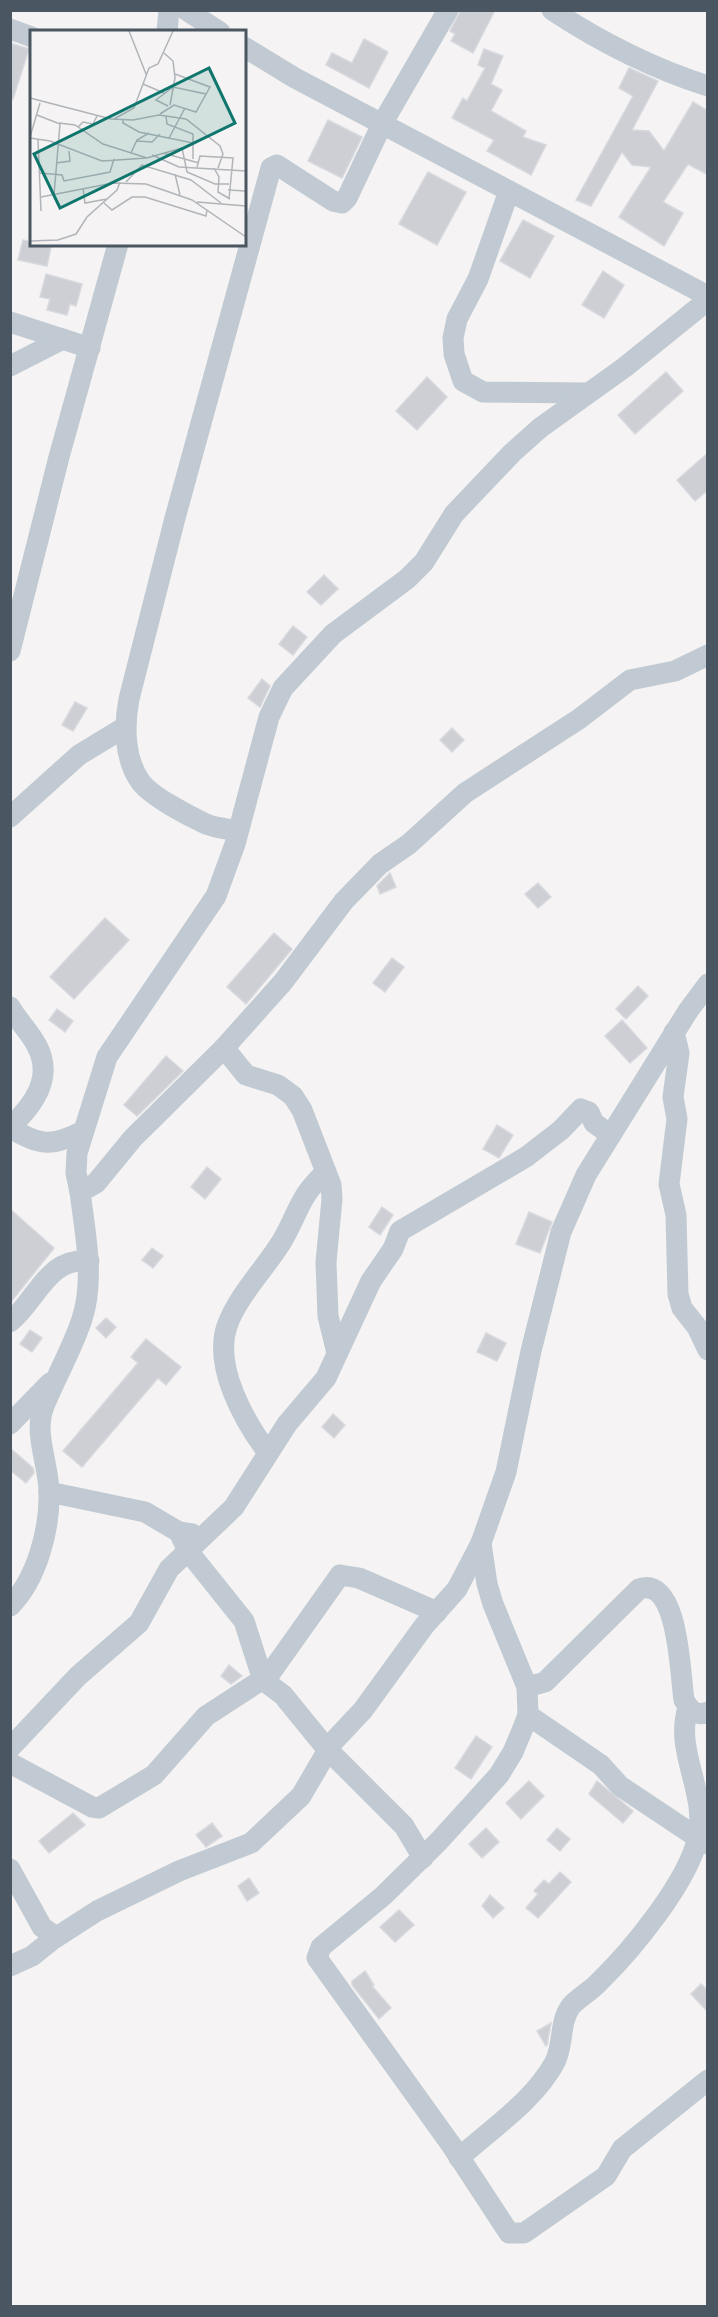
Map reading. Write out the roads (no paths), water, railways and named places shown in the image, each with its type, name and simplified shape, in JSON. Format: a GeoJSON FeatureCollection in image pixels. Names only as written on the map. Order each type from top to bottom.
{"type":"FeatureCollection","features":[{"type":"Feature","properties":{"kind":"street"},"geometry":{"type":"LineString","coordinates":[[167,30],[169,10]]}},
{"type":"Feature","properties":{"kind":"street"},"geometry":{"type":"LineString","coordinates":[[186,10],[217,30]]}},
{"type":"Feature","properties":{"kind":"street"},"geometry":{"type":"LineString","coordinates":[[238,831],[208,825],[147,789],[140,781],[134,767],[125,728],[129,699],[175,518],[266,176],[271,168],[277,165],[333,201],[342,203],[347,198],[382,124],[448,10]]}},
{"type":"Feature","properties":{"kind":"street"},"geometry":{"type":"LineString","coordinates":[[552,10],[599,41],[663,71],[708,86]]}},
{"type":"Feature","properties":{"kind":"street"},"geometry":{"type":"LineString","coordinates":[[10,29],[30,36]]}},
{"type":"Feature","properties":{"kind":"street"},"geometry":{"type":"LineString","coordinates":[[10,1606],[25,1587],[41,1548],[49,1492],[41,1435],[44,1407],[54,1378],[83,1318],[89,1261],[76,1173],[77,1153],[83,1131],[107,1057],[216,896],[238,831],[269,717],[283,688],[333,634],[407,579],[424,562],[454,514],[479,484],[540,428],[658,342],[708,298],[295,78],[246,48]]}},
{"type":"Feature","properties":{"kind":"street"},"geometry":{"type":"LineString","coordinates":[[509,191],[478,279],[457,319],[453,338],[454,354],[463,381],[483,392],[588,393]]}},
{"type":"Feature","properties":{"kind":"street"},"geometry":{"type":"LineString","coordinates":[[10,651],[59,457],[117,246]]}},
{"type":"Feature","properties":{"kind":"street"},"geometry":{"type":"LineString","coordinates":[[10,322],[90,348]]}},
{"type":"Feature","properties":{"kind":"street"},"geometry":{"type":"LineString","coordinates":[[10,366],[63,339]]}},
{"type":"Feature","properties":{"kind":"street"},"geometry":{"type":"LineString","coordinates":[[80,1192],[96,1183],[133,1138],[224,1048],[283,982],[357,886],[380,864],[410,844],[465,793],[579,719],[630,680],[675,672],[708,655]]}},
{"type":"Feature","properties":{"kind":"street"},"geometry":{"type":"LineString","coordinates":[[10,817],[79,755],[125,728]]}},
{"type":"Feature","properties":{"kind":"street"},"geometry":{"type":"LineString","coordinates":[[10,1966],[32,1956],[56,1937],[97,1911],[179,1871],[251,1843],[301,1796],[327,1749],[363,1710],[424,1626],[457,1589],[481,1542],[506,1472],[531,1351],[561,1232],[586,1175],[674,1032],[708,984]]}},
{"type":"Feature","properties":{"kind":"street"},"geometry":{"type":"LineString","coordinates":[[10,1008],[37,1044],[43,1064],[38,1096],[10,1128],[26,1137],[59,1143],[83,1131]]}},
{"type":"Feature","properties":{"kind":"street"},"geometry":{"type":"LineString","coordinates":[[674,1032],[679,1053],[673,1097],[677,1124],[669,1180],[676,1215],[678,1294],[682,1308],[697,1327],[708,1350]]}},
{"type":"Feature","properties":{"kind":"street"},"geometry":{"type":"LineString","coordinates":[[224,1048],[246,1075],[278,1085],[293,1096],[302,1110],[326,1172],[332,1199],[326,1262],[328,1316],[337,1353]]}},
{"type":"Feature","properties":{"kind":"street"},"geometry":{"type":"LineString","coordinates":[[10,1748],[78,1676],[139,1623],[183,1542],[204,1536],[234,1507],[287,1424],[326,1377],[371,1281],[393,1250],[400,1231],[526,1157],[561,1131],[581,1109],[589,1112],[594,1123],[611,1135]]}},
{"type":"Feature","properties":{"kind":"street"},"geometry":{"type":"LineString","coordinates":[[268,1453],[248,1427],[238,1404],[224,1346],[226,1328],[240,1302],[283,1239],[308,1188],[326,1172]]}},
{"type":"Feature","properties":{"kind":"street"},"geometry":{"type":"LineString","coordinates":[[10,1322],[58,1266],[75,1260],[89,1261]]}},
{"type":"Feature","properties":{"kind":"street"},"geometry":{"type":"LineString","coordinates":[[10,1424],[54,1378]]}},
{"type":"Feature","properties":{"kind":"street"},"geometry":{"type":"LineString","coordinates":[[49,1492],[145,1512],[183,1542],[244,1621],[263,1680],[283,1695],[327,1749],[404,1826],[423,1858]]}},
{"type":"Feature","properties":{"kind":"street"},"geometry":{"type":"LineString","coordinates":[[481,1542],[493,1605],[527,1687],[528,1716],[513,1752],[499,1775],[423,1858],[383,1896],[321,1947],[317,1958],[459,2158],[509,2233],[524,2234],[606,2176],[622,2149],[708,2080]]}},
{"type":"Feature","properties":{"kind":"street"},"geometry":{"type":"LineString","coordinates":[[10,1764],[92,1808],[99,1808],[154,1775],[206,1716],[263,1680],[277,1666],[340,1575],[359,1578],[437,1612]]}},
{"type":"Feature","properties":{"kind":"street"},"geometry":{"type":"LineString","coordinates":[[459,2158],[534,2092],[545,2078],[561,2046],[565,2018],[572,2006],[599,1982],[641,1934],[680,1880],[703,1840],[700,1804],[685,1740],[684,1725],[698,1710],[684,1700],[670,1612],[662,1595],[651,1588],[639,1589],[545,1682],[527,1687]]}},
{"type":"Feature","properties":{"kind":"street"},"geometry":{"type":"LineString","coordinates":[[528,1716],[601,1765],[621,1786],[703,1840]]}},
{"type":"Feature","properties":{"kind":"street"},"geometry":{"type":"LineString","coordinates":[[10,1869],[42,1927],[56,1937]]}}]}
